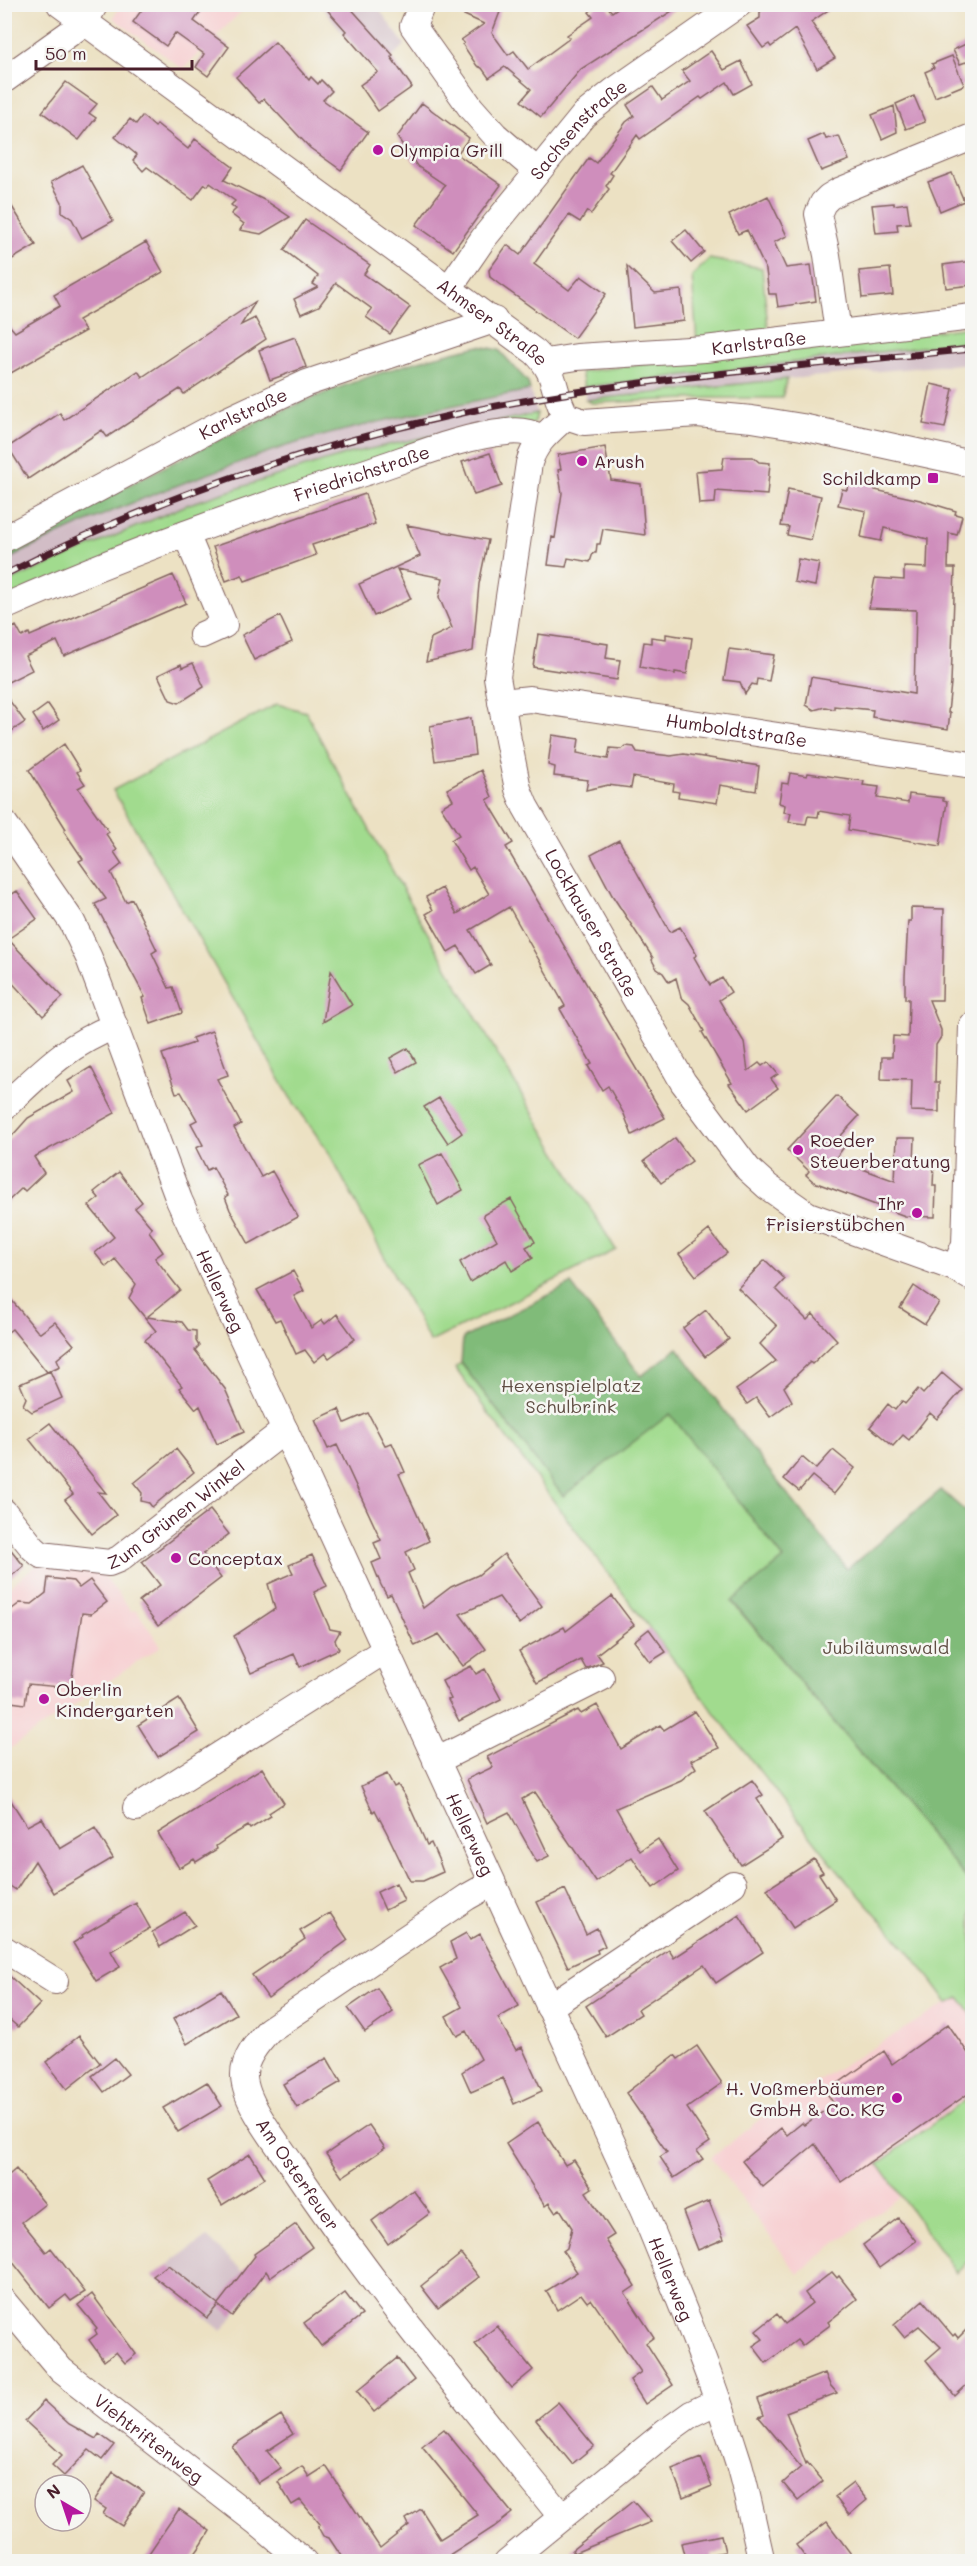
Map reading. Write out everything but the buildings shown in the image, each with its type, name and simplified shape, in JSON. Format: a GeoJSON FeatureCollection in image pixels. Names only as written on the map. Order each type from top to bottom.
{"type":"FeatureCollection","features":[{"type":"Feature","properties":{"kind":"street","name":"Ahmser Straße"},"geometry":{"type":"LineString","coordinates":[[60,4],[90,14],[494,320],[546,362],[551,370],[566,416]]}},
{"type":"Feature","properties":{"kind":"street","name":"Sachsenstraße"},"geometry":{"type":"LineString","coordinates":[[450,288],[483,239],[584,115],[614,91],[739,4]]}},
{"type":"Feature","properties":{"kind":"street"},"geometry":{"type":"LineString","coordinates":[[4,80],[90,14]]}},
{"type":"Feature","properties":{"kind":"street"},"geometry":{"type":"LineString","coordinates":[[417,15],[471,108],[495,135],[537,171]]}},
{"type":"Feature","properties":{"kind":"street"},"geometry":{"type":"LineString","coordinates":[[838,332],[827,255],[818,214],[822,203],[839,192],[972,137]]}},
{"type":"Feature","properties":{"kind":"street","name":"Karlstraße"},"geometry":{"type":"LineString","coordinates":[[546,362],[577,357],[705,349],[972,317]]}},
{"type":"Feature","properties":{"kind":"street","name":"Karlstraße"},"geometry":{"type":"LineString","coordinates":[[4,539],[223,422],[308,383],[494,320]]}},
{"type":"Feature","properties":{"kind":"street"},"geometry":{"type":"LineString","coordinates":[[566,416],[584,422],[697,414],[752,419],[802,427],[972,464]]}},
{"type":"Feature","properties":{"kind":"street","name":"Lockhauser Straße"},"geometry":{"type":"LineString","coordinates":[[566,416],[542,438],[532,452],[529,463],[497,677],[518,789],[525,806],[683,1082],[748,1169],[776,1193],[808,1215],[964,1273]]}},
{"type":"Feature","properties":{"kind":"street","name":"Friedrichstraße"},"geometry":{"type":"LineString","coordinates":[[4,607],[58,583],[308,490],[491,434],[529,432],[542,438]]}},
{"type":"Feature","properties":{"kind":"street"},"geometry":{"type":"LineString","coordinates":[[186,534],[224,624],[202,635]]}},
{"type":"Feature","properties":{"kind":"street","name":"Humboldtstraße"},"geometry":{"type":"LineString","coordinates":[[501,702],[530,699],[972,765]]}},
{"type":"Feature","properties":{"kind":"street","name":"Hellerweg"},"geometry":{"type":"LineString","coordinates":[[4,823],[72,922],[89,958],[175,1190],[384,1651],[644,2212],[701,2350],[739,2466],[762,2562]]}},
{"type":"Feature","properties":{"kind":"street"},"geometry":{"type":"LineString","coordinates":[[4,1107],[59,1056],[91,1035],[115,1026]]}},
{"type":"Feature","properties":{"kind":"street"},"geometry":{"type":"LineString","coordinates":[[964,1273],[972,1026]]}},
{"type":"Feature","properties":{"kind":"street","name":"Zum Grünen Winkel"},"geometry":{"type":"LineString","coordinates":[[4,1512],[33,1548],[41,1554],[109,1563],[118,1559],[285,1430]]}},
{"type":"Feature","properties":{"kind":"street"},"geometry":{"type":"LineString","coordinates":[[136,1808],[384,1651]]}},
{"type":"Feature","properties":{"kind":"street"},"geometry":{"type":"LineString","coordinates":[[436,1761],[601,1678]]}},
{"type":"Feature","properties":{"kind":"street","name":"Am Osterfeuer"},"geometry":{"type":"LineString","coordinates":[[492,1883],[467,1897],[269,2030],[258,2041],[248,2060],[244,2078],[251,2100],[278,2145],[354,2255],[561,2516]]}},
{"type":"Feature","properties":{"kind":"street"},"geometry":{"type":"LineString","coordinates":[[549,2007],[733,1884]]}},
{"type":"Feature","properties":{"kind":"street"},"geometry":{"type":"LineString","coordinates":[[4,1948],[55,1981]]}},
{"type":"Feature","properties":{"kind":"street","name":"Viehtriftenweg"},"geometry":{"type":"LineString","coordinates":[[4,2302],[61,2370],[258,2523],[304,2562]]}},
{"type":"Feature","properties":{"kind":"street"},"geometry":{"type":"LineString","coordinates":[[507,2562],[666,2432],[691,2414],[718,2401]]}},
{"type":"Feature","properties":{"kind":"shaded area"},"geometry":{"type":"Polygon","coordinates":[[[121,5],[248,5],[183,69],[113,18],[121,5]]]}},
{"type":"Feature","properties":{"kind":"shaded area"},"geometry":{"type":"Polygon","coordinates":[[[320,5],[376,5],[405,45],[376,73],[320,5]]]}},
{"type":"Feature","properties":{"kind":"shaded area"},"geometry":{"type":"Polygon","coordinates":[[[972,341],[972,363],[753,382],[586,400],[584,387],[972,341]]]}},
{"type":"Feature","properties":{"kind":"shaded area"},"geometry":{"type":"Polygon","coordinates":[[[530,390],[537,413],[351,453],[189,504],[5,585],[5,561],[44,540],[179,484],[297,443],[353,428],[530,390]]]}},
{"type":"Feature","properties":{"kind":"shaded area","name":"Oberlin Kindergarten"},"geometry":{"type":"Polygon","coordinates":[[[38,1564],[98,1568],[131,1611],[136,1610],[161,1646],[5,1752],[5,1590],[38,1564]]]}},
{"type":"Feature","properties":{"kind":"shaded area"},"geometry":{"type":"Polygon","coordinates":[[[959,1996],[972,2015],[972,2095],[879,2164],[900,2197],[840,2240],[798,2274],[711,2158],[780,2103],[959,1996]]]}},
{"type":"Feature","properties":{"kind":"shaded area"},"geometry":{"type":"Polygon","coordinates":[[[207,2237],[258,2286],[222,2331],[152,2276],[207,2237]]]}},
{"type":"Feature","properties":{"kind":"green space"},"geometry":{"type":"Polygon","coordinates":[[[709,259],[762,268],[769,337],[697,343],[692,276],[709,259]]]}},
{"type":"Feature","properties":{"kind":"green space"},"geometry":{"type":"Polygon","coordinates":[[[972,327],[972,341],[584,387],[581,372],[697,357],[972,327]]]}},
{"type":"Feature","properties":{"kind":"green space"},"geometry":{"type":"Polygon","coordinates":[[[480,346],[499,350],[528,382],[530,390],[385,420],[276,449],[78,525],[5,561],[5,547],[179,460],[296,405],[356,381],[417,361],[480,346]]]}},
{"type":"Feature","properties":{"kind":"green space"},"geometry":{"type":"Polygon","coordinates":[[[787,379],[782,398],[710,398],[592,403],[586,400],[787,379]]]}},
{"type":"Feature","properties":{"kind":"green space"},"geometry":{"type":"Polygon","coordinates":[[[537,413],[535,422],[5,602],[4,585],[17,578],[189,504],[351,453],[537,413]]]}},
{"type":"Feature","properties":{"kind":"green space"},"geometry":{"type":"Polygon","coordinates":[[[277,704],[306,712],[456,984],[616,1250],[430,1342],[329,1153],[290,1097],[113,790],[277,704]]]}},
{"type":"Feature","properties":{"kind":"green space"},"geometry":{"type":"Polygon","coordinates":[[[571,1284],[641,1376],[678,1348],[763,1463],[847,1569],[941,1490],[972,1517],[972,1885],[732,1601],[784,1559],[670,1414],[563,1496],[461,1363],[463,1338],[571,1284]]]}},
{"type":"Feature","properties":{"kind":"green space"},"geometry":{"type":"Polygon","coordinates":[[[461,1363],[563,1496],[670,1413],[784,1559],[732,1602],[972,1885],[972,2015],[959,1997],[948,2003],[918,1963],[837,1869],[774,1790],[455,1368],[461,1363]]]}},
{"type":"Feature","properties":{"kind":"green space"},"geometry":{"type":"Polygon","coordinates":[[[972,2095],[972,2258],[956,2272],[878,2164],[972,2095]]]}},
{"type":"Feature","properties":{"kind":"railway"},"geometry":{"type":"LineString","coordinates":[[4,575],[112,524],[224,480],[337,444],[453,415],[517,402],[647,382],[972,349]]}},
{"type":"Feature","properties":{"kind":"place","name":"Olympia Grill"},"geometry":{"type":"Point","coordinates":[378,150]}},
{"type":"Feature","properties":{"kind":"place","name":"Arush"},"geometry":{"type":"Point","coordinates":[582,461]}},
{"type":"Feature","properties":{"kind":"place","name":"Schildkamp"},"geometry":{"type":"Point","coordinates":[933,478]}},
{"type":"Feature","properties":{"kind":"place","name":"Roeder Steuerberatung"},"geometry":{"type":"Point","coordinates":[798,1150]}},
{"type":"Feature","properties":{"kind":"place","name":"Ihr Frisierstübchen"},"geometry":{"type":"Point","coordinates":[917,1213]}},
{"type":"Feature","properties":{"kind":"place","name":"Conceptax"},"geometry":{"type":"Point","coordinates":[176,1558]}},
{"type":"Feature","properties":{"kind":"place","name":"Oberlin Kindergarten"},"geometry":{"type":"Point","coordinates":[44,1699]}},
{"type":"Feature","properties":{"kind":"place","name":"H. Voßmerbäumer GmbH & Co. KG"},"geometry":{"type":"Point","coordinates":[897,2098]}},
{"type":"Feature","properties":{"kind":"park label","name":"Hexenspielplatz Schulbrink"},"geometry":{"type":"Point","coordinates":[571,1395]}},
{"type":"Feature","properties":{"kind":"park label","name":"Jubiläumswald"},"geometry":{"type":"Point","coordinates":[886,1647]}}]}
